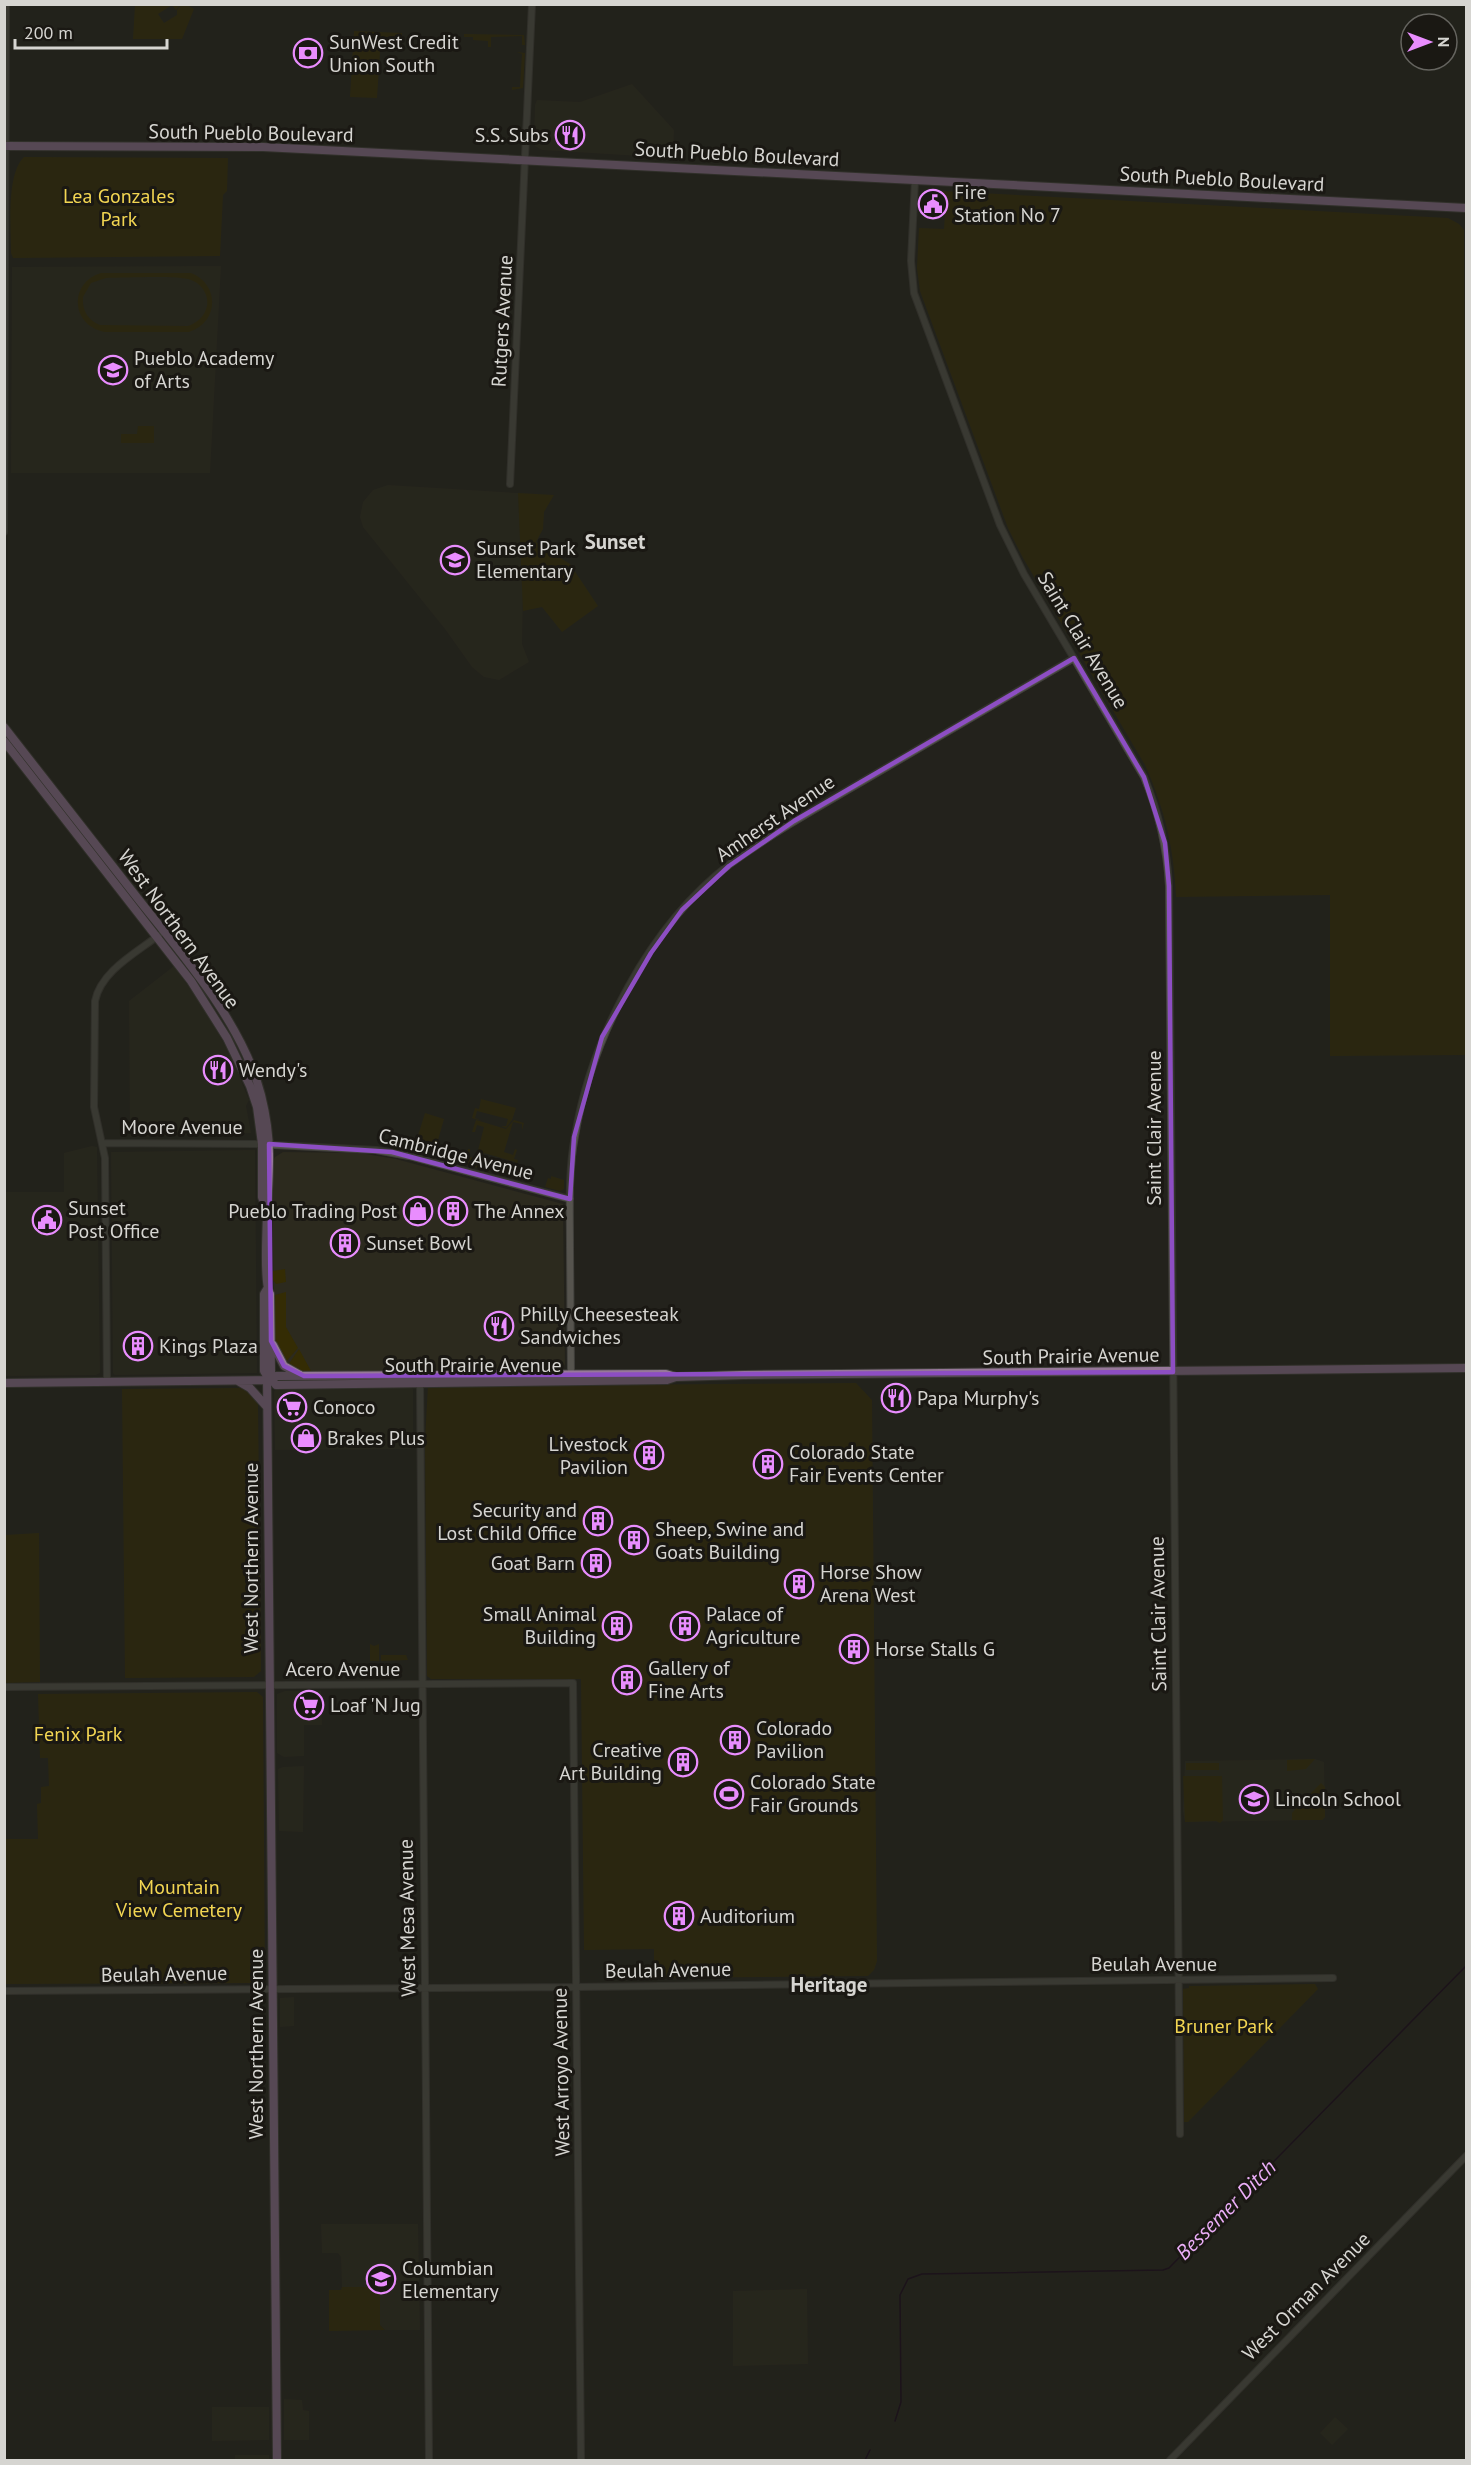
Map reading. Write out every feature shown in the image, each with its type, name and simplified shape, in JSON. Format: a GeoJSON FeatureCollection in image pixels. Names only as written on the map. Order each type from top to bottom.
{"type":"FeatureCollection","features":[{"type":"Feature","properties":{"kind":"main road","name":"South Pueblo Boulevard"},"geometry":{"type":"LineString","coordinates":[[5,146],[263,147],[1467,208]]}},
{"type":"Feature","properties":{"kind":"main road","name":"West Northern Avenue"},"geometry":{"type":"LineString","coordinates":[[4,727],[164,932],[217,1004],[247,1058],[261,1093],[270,1197],[266,1211],[267,1290],[270,1294],[271,1341],[271,1372],[267,1407],[277,2460]]}},
{"type":"Feature","properties":{"kind":"main road","name":"West Northern Avenue"},"geometry":{"type":"LineString","coordinates":[[4,741],[211,1011],[242,1067],[257,1107],[265,1144]]}},
{"type":"Feature","properties":{"kind":"main road","name":"West Northern Avenue"},"geometry":{"type":"LineString","coordinates":[[267,1290],[264,1294],[264,1371],[269,1379]]}},
{"type":"Feature","properties":{"kind":"main road"},"geometry":{"type":"LineString","coordinates":[[271,1341],[277,1357],[284,1366],[304,1376]]}},
{"type":"Feature","properties":{"kind":"main road","name":"South Prairie Avenue"},"geometry":{"type":"LineString","coordinates":[[4,1383],[237,1381],[304,1376],[571,1377],[667,1380],[676,1377],[1467,1368]]}},
{"type":"Feature","properties":{"kind":"main road","name":"South Prairie Avenue"},"geometry":{"type":"LineString","coordinates":[[269,1379],[276,1385],[420,1378]]}},
{"type":"Feature","properties":{"kind":"main road"},"geometry":{"type":"LineString","coordinates":[[237,1381],[250,1388],[267,1407]]}},
{"type":"Feature","properties":{"kind":"street"},"geometry":{"type":"LineString","coordinates":[[4,532],[6,4]]}},
{"type":"Feature","properties":{"kind":"street","name":"Rutgers Avenue"},"geometry":{"type":"LineString","coordinates":[[510,484],[532,4]]}},
{"type":"Feature","properties":{"kind":"street","name":"Saint Clair Avenue"},"geometry":{"type":"LineString","coordinates":[[915,180],[911,261],[918,308],[1009,545],[1144,777],[1166,843],[1169,886],[1180,2134]]}},
{"type":"Feature","properties":{"kind":"street","name":"Amherst Avenue"},"geometry":{"type":"LineString","coordinates":[[571,1377],[570,1199],[574,1137],[585,1087],[602,1037],[624,994],[682,910],[729,866],[794,821],[1074,658]]}},
{"type":"Feature","properties":{"kind":"street"},"geometry":{"type":"LineString","coordinates":[[107,1382],[105,1158],[94,1107],[93,1018],[96,993],[108,976],[164,932]]}},
{"type":"Feature","properties":{"kind":"street","name":"Moore Avenue"},"geometry":{"type":"LineString","coordinates":[[102,1143],[265,1144]]}},
{"type":"Feature","properties":{"kind":"street","name":"Cambridge Avenue"},"geometry":{"type":"LineString","coordinates":[[265,1144],[364,1148],[392,1152],[570,1199]]}},
{"type":"Feature","properties":{"kind":"street","name":"West Mesa Avenue"},"geometry":{"type":"LineString","coordinates":[[420,1378],[429,2460]]}},
{"type":"Feature","properties":{"kind":"street","name":"Acero Avenue"},"geometry":{"type":"LineString","coordinates":[[4,1687],[573,1683]]}},
{"type":"Feature","properties":{"kind":"street","name":"West Arroyo Avenue"},"geometry":{"type":"LineString","coordinates":[[573,1683],[581,2460]]}},
{"type":"Feature","properties":{"kind":"street","name":"Beulah Avenue"},"geometry":{"type":"LineString","coordinates":[[4,1991],[424,1989],[1333,1978]]}},
{"type":"Feature","properties":{"kind":"street","name":"West Orman Avenue"},"geometry":{"type":"LineString","coordinates":[[1170,2460],[1467,2156]]}},
{"type":"Feature","properties":{"kind":"highlighted area"},"geometry":{"type":"Polygon","coordinates":[[[1074,658],[1144,777],[1165,843],[1169,886],[1173,1372],[304,1376],[284,1366],[271,1341],[269,1144],[392,1152],[570,1199],[574,1137],[602,1037],[651,953],[682,910],[729,866],[794,821],[1074,658]]]}},
{"type":"Feature","properties":{"kind":"shaded area"},"geometry":{"type":"Polygon","coordinates":[[[632,84],[674,130],[673,158],[542,150],[535,146],[537,100],[580,102],[632,84]]]}},
{"type":"Feature","properties":{"kind":"shaded area","name":"Pueblo Academy of Arts"},"geometry":{"type":"Polygon","coordinates":[[[221,266],[210,473],[11,473],[12,267],[221,266]]]}},
{"type":"Feature","properties":{"kind":"shaded area","name":"Sunset Park Elementary"},"geometry":{"type":"Polygon","coordinates":[[[388,485],[518,493],[523,592],[522,644],[529,662],[499,680],[484,677],[472,667],[445,629],[363,527],[360,517],[363,502],[373,490],[388,485]]]}},
{"type":"Feature","properties":{"kind":"shaded area"},"geometry":{"type":"Polygon","coordinates":[[[174,966],[204,1009],[231,1056],[249,1100],[246,1106],[251,1133],[130,1137],[129,1001],[174,966]]]}},
{"type":"Feature","properties":{"kind":"shaded area"},"geometry":{"type":"Polygon","coordinates":[[[92,1146],[97,1147],[100,1373],[96,1375],[5,1376],[5,1192],[64,1192],[64,1153],[92,1146]]]}},
{"type":"Feature","properties":{"kind":"shaded area"},"geometry":{"type":"Polygon","coordinates":[[[255,1150],[257,1373],[115,1375],[113,1373],[111,1152],[255,1150]]]}},
{"type":"Feature","properties":{"kind":"shaded area"},"geometry":{"type":"Polygon","coordinates":[[[283,1152],[360,1153],[396,1159],[563,1204],[565,1364],[563,1368],[311,1372],[295,1369],[284,1362],[274,1336],[272,1162],[283,1152]]]}},
{"type":"Feature","properties":{"kind":"shaded area"},"geometry":{"type":"Polygon","coordinates":[[[410,1387],[413,1389],[411,1449],[275,1450],[274,1392],[276,1389],[410,1387]]]}},
{"type":"Feature","properties":{"kind":"shaded area"},"geometry":{"type":"Polygon","coordinates":[[[285,1691],[321,1691],[322,1725],[304,1725],[304,1756],[284,1757],[277,1753],[277,1694],[285,1691]]]}},
{"type":"Feature","properties":{"kind":"shaded area","name":"Lincoln School"},"geometry":{"type":"Polygon","coordinates":[[[1315,1759],[1324,1762],[1325,1817],[1322,1820],[1185,1822],[1183,1811],[1185,1761],[1315,1759]]]}},
{"type":"Feature","properties":{"kind":"shaded area"},"geometry":{"type":"Polygon","coordinates":[[[304,1766],[303,1832],[279,1831],[278,1769],[304,1766]]]}},
{"type":"Feature","properties":{"kind":"shaded area"},"geometry":{"type":"Polygon","coordinates":[[[294,1997],[294,2026],[280,2027],[280,1998],[294,1997]]]}},
{"type":"Feature","properties":{"kind":"shaded area","name":"Columbian Elementary"},"geometry":{"type":"Polygon","coordinates":[[[321,2224],[418,2224],[420,2330],[385,2330],[380,2325],[380,2287],[342,2287],[341,2257],[338,2253],[322,2253],[321,2224]]]}},
{"type":"Feature","properties":{"kind":"shaded area"},"geometry":{"type":"Polygon","coordinates":[[[807,2289],[808,2364],[733,2366],[733,2291],[807,2289]]]}},
{"type":"Feature","properties":{"kind":"shaded area"},"geometry":{"type":"Polygon","coordinates":[[[284,2399],[302,2400],[303,2410],[309,2411],[309,2440],[284,2440],[284,2399]]]}},
{"type":"Feature","properties":{"kind":"shaded area"},"geometry":{"type":"Polygon","coordinates":[[[212,2407],[269,2407],[269,2440],[212,2441],[212,2407]]]}},
{"type":"Feature","properties":{"kind":"shaded area"},"geometry":{"type":"Polygon","coordinates":[[[1335,2417],[1348,2429],[1332,2445],[1320,2433],[1335,2417]]]}},
{"type":"Feature","properties":{"kind":"shaded area"},"geometry":{"type":"Polygon","coordinates":[[[235,2455],[269,2455],[269,2460],[235,2460],[235,2455]]]}},
{"type":"Feature","properties":{"kind":"green space"},"geometry":{"type":"Polygon","coordinates":[[[135,5],[172,5],[158,14],[164,23],[177,15],[177,10],[181,5],[194,9],[182,39],[133,39],[135,5]]]}},
{"type":"Feature","properties":{"kind":"green space"},"geometry":{"type":"Polygon","coordinates":[[[354,31],[402,33],[402,37],[381,37],[377,98],[350,97],[354,31]]]}},
{"type":"Feature","properties":{"kind":"green space"},"geometry":{"type":"Polygon","coordinates":[[[464,34],[524,35],[525,45],[522,45],[522,36],[491,37],[491,47],[488,47],[488,41],[473,40],[473,37],[464,37],[464,34]]]}},
{"type":"Feature","properties":{"kind":"green space"},"geometry":{"type":"Polygon","coordinates":[[[517,52],[525,53],[523,88],[512,90],[512,87],[520,87],[522,54],[517,52]]]}},
{"type":"Feature","properties":{"kind":"green space","name":"Lea Gonzales Park"},"geometry":{"type":"Polygon","coordinates":[[[24,157],[228,158],[227,191],[223,195],[220,256],[13,258],[10,230],[12,188],[18,165],[24,157]]]}},
{"type":"Feature","properties":{"kind":"green space"},"geometry":{"type":"Polygon","coordinates":[[[942,191],[1448,218],[1464,230],[1466,1055],[1330,1056],[1330,895],[1176,897],[1167,830],[1145,765],[1023,558],[1008,528],[920,291],[917,268],[919,228],[944,229],[945,214],[939,213],[939,196],[942,191]]]}},
{"type":"Feature","properties":{"kind":"green space"},"geometry":{"type":"Polygon","coordinates":[[[101,273],[191,273],[200,278],[211,294],[210,312],[206,321],[189,332],[105,332],[85,322],[80,313],[79,294],[90,278],[101,273]],[[163,277],[106,278],[91,283],[83,297],[87,314],[100,325],[188,326],[200,319],[206,310],[206,294],[198,284],[191,280],[163,277]]]}},
{"type":"Feature","properties":{"kind":"green space"},"geometry":{"type":"Polygon","coordinates":[[[138,426],[154,426],[154,443],[121,443],[121,434],[137,434],[138,426]]]}},
{"type":"Feature","properties":{"kind":"green space"},"geometry":{"type":"Polygon","coordinates":[[[518,493],[554,495],[544,512],[543,529],[536,542],[570,564],[598,606],[562,632],[542,607],[523,611],[518,493]]]}},
{"type":"Feature","properties":{"kind":"green space"},"geometry":{"type":"Polygon","coordinates":[[[481,1099],[516,1108],[506,1128],[501,1126],[506,1126],[508,1119],[477,1111],[475,1118],[482,1121],[472,1118],[475,1108],[479,1109],[481,1099]]]}},
{"type":"Feature","properties":{"kind":"green space"},"geometry":{"type":"Polygon","coordinates":[[[425,1113],[444,1119],[436,1147],[416,1142],[425,1113]]]}},
{"type":"Feature","properties":{"kind":"green space"},"geometry":{"type":"Polygon","coordinates":[[[476,1120],[506,1129],[514,1120],[524,1123],[522,1130],[522,1124],[513,1122],[504,1152],[513,1155],[515,1149],[517,1150],[514,1159],[518,1160],[513,1178],[503,1175],[506,1167],[513,1169],[515,1162],[484,1153],[482,1160],[489,1163],[487,1170],[463,1164],[468,1149],[470,1149],[469,1157],[476,1158],[484,1127],[477,1125],[475,1132],[472,1132],[476,1120]]]}},
{"type":"Feature","properties":{"kind":"green space"},"geometry":{"type":"Polygon","coordinates":[[[551,1176],[564,1180],[564,1189],[560,1191],[545,1187],[551,1176]]]}},
{"type":"Feature","properties":{"kind":"green space"},"geometry":{"type":"Polygon","coordinates":[[[285,1269],[286,1282],[276,1284],[273,1280],[273,1271],[285,1269]]]}},
{"type":"Feature","properties":{"kind":"green space"},"geometry":{"type":"Polygon","coordinates":[[[286,1292],[286,1327],[298,1348],[285,1363],[275,1344],[273,1299],[275,1295],[286,1292]]]}},
{"type":"Feature","properties":{"kind":"green space"},"geometry":{"type":"Polygon","coordinates":[[[299,1349],[311,1371],[361,1373],[306,1373],[288,1365],[299,1349]]]}},
{"type":"Feature","properties":{"kind":"green space","name":"Colorado State Fair Grounds"},"geometry":{"type":"Polygon","coordinates":[[[856,1383],[872,1400],[877,1961],[874,1970],[868,1976],[654,1978],[654,1949],[584,1950],[581,1679],[431,1679],[427,1676],[425,1440],[428,1386],[856,1383]]]}},
{"type":"Feature","properties":{"kind":"green space"},"geometry":{"type":"Polygon","coordinates":[[[240,1388],[249,1390],[258,1405],[261,1671],[254,1677],[125,1678],[122,1389],[240,1388]]]}},
{"type":"Feature","properties":{"kind":"green space"},"geometry":{"type":"Polygon","coordinates":[[[39,1533],[40,1682],[5,1683],[5,1535],[39,1533]]]}},
{"type":"Feature","properties":{"kind":"green space"},"geometry":{"type":"Polygon","coordinates":[[[370,1644],[374,1646],[379,1644],[379,1661],[370,1661],[370,1644]]]}},
{"type":"Feature","properties":{"kind":"green space"},"geometry":{"type":"Polygon","coordinates":[[[381,1655],[406,1655],[408,1660],[381,1661],[381,1655]]]}},
{"type":"Feature","properties":{"kind":"green space","name":"Mountain View Cemetery"},"geometry":{"type":"Polygon","coordinates":[[[257,1692],[263,1697],[265,1983],[5,1984],[5,1839],[38,1839],[37,1804],[41,1803],[41,1787],[49,1786],[48,1758],[40,1758],[38,1694],[257,1692]]]}},
{"type":"Feature","properties":{"kind":"green space"},"geometry":{"type":"Polygon","coordinates":[[[1315,1759],[1306,1769],[1287,1771],[1287,1760],[1315,1759]]]}},
{"type":"Feature","properties":{"kind":"green space"},"geometry":{"type":"Polygon","coordinates":[[[1186,1763],[1219,1763],[1219,1770],[1186,1770],[1186,1763]]]}},
{"type":"Feature","properties":{"kind":"green space"},"geometry":{"type":"Polygon","coordinates":[[[1183,1776],[1222,1776],[1223,1820],[1220,1823],[1216,1821],[1185,1822],[1183,1776]]]}},
{"type":"Feature","properties":{"kind":"green space"},"geometry":{"type":"Polygon","coordinates":[[[1321,1783],[1325,1787],[1325,1817],[1322,1820],[1292,1820],[1292,1813],[1300,1804],[1304,1807],[1311,1799],[1309,1795],[1321,1783]]]}},
{"type":"Feature","properties":{"kind":"green space","name":"Bruner Park"},"geometry":{"type":"Polygon","coordinates":[[[1315,1984],[1318,1989],[1188,2122],[1184,2122],[1183,1989],[1189,1986],[1315,1984]]]}},
{"type":"Feature","properties":{"kind":"green space"},"geometry":{"type":"Polygon","coordinates":[[[342,2287],[380,2287],[380,2325],[385,2330],[329,2331],[329,2290],[341,2290],[342,2287]]]}},
{"type":"Feature","properties":{"kind":"waterway","name":"Bessemer Ditch"},"geometry":{"type":"LineString","coordinates":[[895,2421],[901,2402],[900,2295],[908,2279],[922,2274],[1163,2270],[1169,2268],[1466,1966]]}},
{"type":"Feature","properties":{"kind":"waterway","name":"Bessemer Ditch"},"geometry":{"type":"LineString","coordinates":[[865,2460],[870,2450]]}},
{"type":"Feature","properties":{"kind":"place","name":"SunWest Credit Union South"},"geometry":{"type":"Point","coordinates":[308,53]}},
{"type":"Feature","properties":{"kind":"place","name":"S.S. Subs"},"geometry":{"type":"Point","coordinates":[570,135]}},
{"type":"Feature","properties":{"kind":"place","name":"Fire Station No 7"},"geometry":{"type":"Point","coordinates":[933,204]}},
{"type":"Feature","properties":{"kind":"place","name":"Pueblo Academy of Arts"},"geometry":{"type":"Point","coordinates":[113,370]}},
{"type":"Feature","properties":{"kind":"place","name":"Sunset Park Elementary"},"geometry":{"type":"Point","coordinates":[455,560]}},
{"type":"Feature","properties":{"kind":"place","name":"Wendy's"},"geometry":{"type":"Point","coordinates":[218,1070]}},
{"type":"Feature","properties":{"kind":"place","name":"Pueblo Trading Post"},"geometry":{"type":"Point","coordinates":[418,1211]}},
{"type":"Feature","properties":{"kind":"place","name":"The Annex"},"geometry":{"type":"Point","coordinates":[453,1211]}},
{"type":"Feature","properties":{"kind":"place","name":"Sunset Post Office"},"geometry":{"type":"Point","coordinates":[47,1220]}},
{"type":"Feature","properties":{"kind":"place","name":"Sunset Bowl"},"geometry":{"type":"Point","coordinates":[345,1243]}},
{"type":"Feature","properties":{"kind":"place","name":"Philly Cheesesteak Sandwiches"},"geometry":{"type":"Point","coordinates":[499,1326]}},
{"type":"Feature","properties":{"kind":"place","name":"Kings Plaza"},"geometry":{"type":"Point","coordinates":[138,1346]}},
{"type":"Feature","properties":{"kind":"place","name":"Papa Murphy's"},"geometry":{"type":"Point","coordinates":[896,1398]}},
{"type":"Feature","properties":{"kind":"place","name":"Conoco"},"geometry":{"type":"Point","coordinates":[292,1407]}},
{"type":"Feature","properties":{"kind":"place","name":"Brakes Plus"},"geometry":{"type":"Point","coordinates":[306,1438]}},
{"type":"Feature","properties":{"kind":"place","name":"Livestock Pavilion"},"geometry":{"type":"Point","coordinates":[649,1455]}},
{"type":"Feature","properties":{"kind":"place","name":"Colorado State Fair Events Center"},"geometry":{"type":"Point","coordinates":[768,1464]}},
{"type":"Feature","properties":{"kind":"place","name":"Security and Lost Child Office"},"geometry":{"type":"Point","coordinates":[598,1521]}},
{"type":"Feature","properties":{"kind":"place","name":"Sheep, Swine and Goats Building"},"geometry":{"type":"Point","coordinates":[634,1540]}},
{"type":"Feature","properties":{"kind":"place","name":"Goat Barn"},"geometry":{"type":"Point","coordinates":[596,1563]}},
{"type":"Feature","properties":{"kind":"place","name":"Horse Show Arena West"},"geometry":{"type":"Point","coordinates":[799,1584]}},
{"type":"Feature","properties":{"kind":"place","name":"Small Animal Building"},"geometry":{"type":"Point","coordinates":[617,1626]}},
{"type":"Feature","properties":{"kind":"place","name":"Palace of Agriculture"},"geometry":{"type":"Point","coordinates":[685,1626]}},
{"type":"Feature","properties":{"kind":"place","name":"Horse Stalls G"},"geometry":{"type":"Point","coordinates":[854,1649]}},
{"type":"Feature","properties":{"kind":"place","name":"Gallery of Fine Arts"},"geometry":{"type":"Point","coordinates":[627,1680]}},
{"type":"Feature","properties":{"kind":"place","name":"Loaf 'N Jug"},"geometry":{"type":"Point","coordinates":[309,1705]}},
{"type":"Feature","properties":{"kind":"place","name":"Colorado Pavilion"},"geometry":{"type":"Point","coordinates":[735,1740]}},
{"type":"Feature","properties":{"kind":"place","name":"Creative Art Building"},"geometry":{"type":"Point","coordinates":[683,1762]}},
{"type":"Feature","properties":{"kind":"place","name":"Colorado State Fair Grounds"},"geometry":{"type":"Point","coordinates":[729,1794]}},
{"type":"Feature","properties":{"kind":"place","name":"Lincoln School"},"geometry":{"type":"Point","coordinates":[1254,1799]}},
{"type":"Feature","properties":{"kind":"place","name":"Auditorium"},"geometry":{"type":"Point","coordinates":[679,1916]}},
{"type":"Feature","properties":{"kind":"place","name":"Columbian Elementary"},"geometry":{"type":"Point","coordinates":[381,2279]}},
{"type":"Feature","properties":{"kind":"district","name":"Sunset"},"geometry":{"type":"Point","coordinates":[615,542]}},
{"type":"Feature","properties":{"kind":"district","name":"Heritage"},"geometry":{"type":"Point","coordinates":[829,1985]}},
{"type":"Feature","properties":{"kind":"park label","name":"Fenix Park"},"geometry":{"type":"Point","coordinates":[78,1734]}}]}
